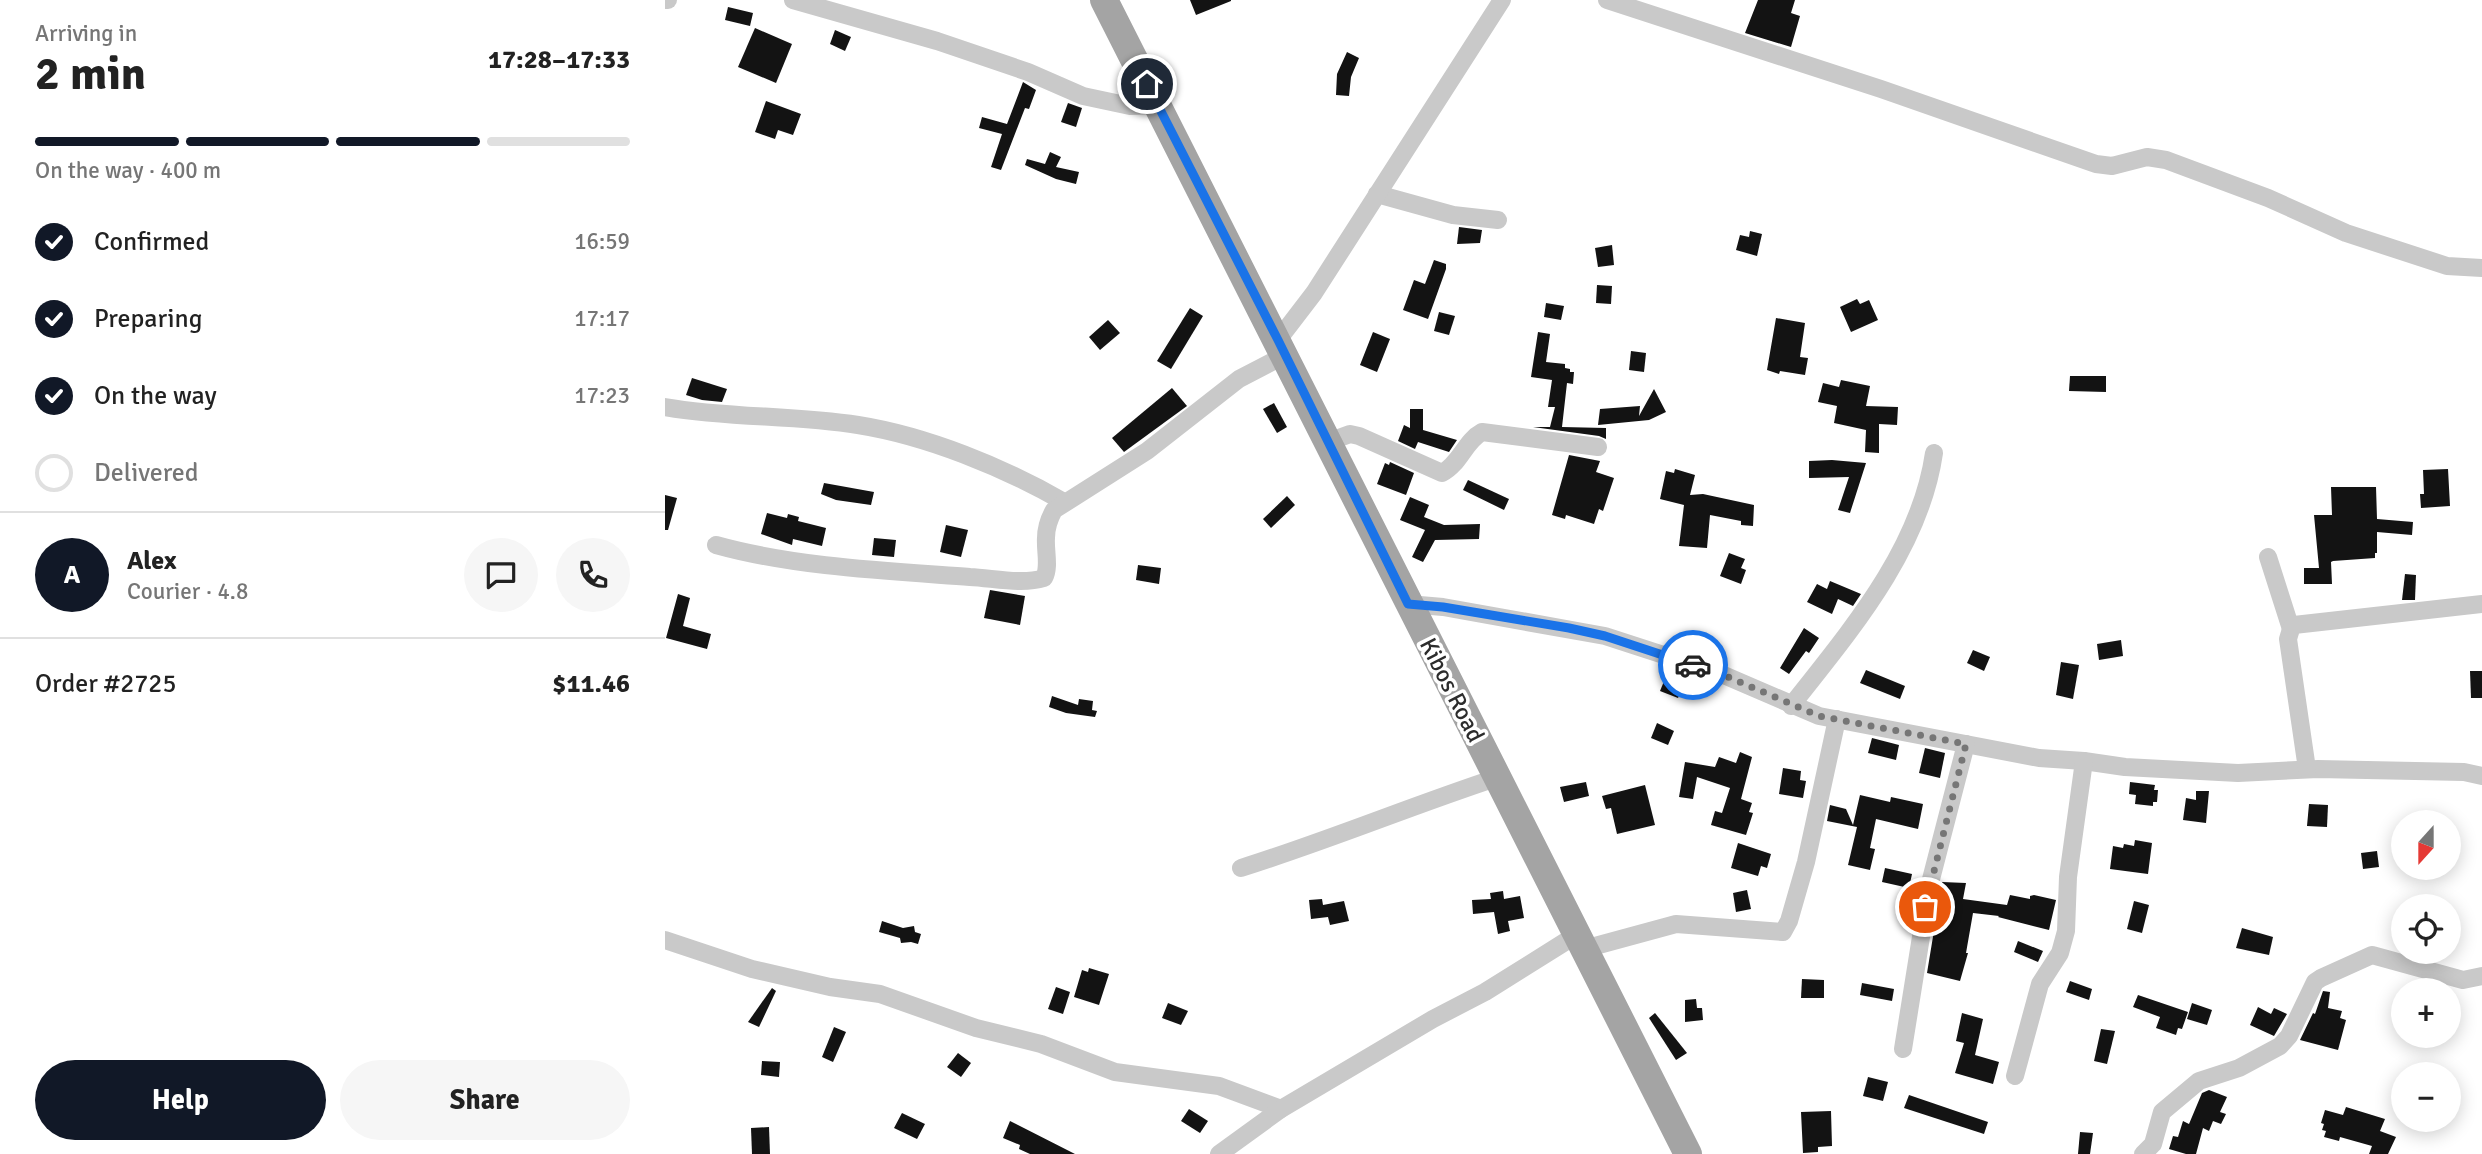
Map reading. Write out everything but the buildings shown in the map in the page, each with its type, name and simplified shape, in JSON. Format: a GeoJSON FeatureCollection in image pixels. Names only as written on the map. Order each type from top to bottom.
{"type":"FeatureCollection","features":[{"type":"Feature","properties":{"kind":"main road","name":"Kibos Road"},"geometry":{"type":"LineString","coordinates":[[1104,0],[1282,347],[1408,604],[1688,1154]]}},
{"type":"Feature","properties":{"kind":"street"},"geometry":{"type":"LineString","coordinates":[[793,0],[937,41],[1028,72],[1083,96],[1130,106],[1158,105]]}},
{"type":"Feature","properties":{"kind":"street"},"geometry":{"type":"LineString","coordinates":[[716,545],[742,553],[892,571],[1037,580],[1044,578],[1047,573],[1048,521],[1054,510],[1147,451],[1282,347],[1502,0]]}},
{"type":"Feature","properties":{"kind":"street"},"geometry":{"type":"LineString","coordinates":[[1607,0],[1881,89],[2097,164],[2112,166],[2147,157],[2166,160],[2268,198],[2346,233],[2447,266],[2482,268]]}},
{"type":"Feature","properties":{"kind":"street"},"geometry":{"type":"LineString","coordinates":[[1377,194],[1453,215],[1498,220]]}},
{"type":"Feature","properties":{"kind":"street"},"geometry":{"type":"LineString","coordinates":[[665,407],[860,426],[936,446],[1027,481],[1064,502]]}},
{"type":"Feature","properties":{"kind":"street"},"geometry":{"type":"LineString","coordinates":[[1328,442],[1350,434],[1359,436],[1442,473],[1457,462],[1473,438],[1482,432],[1598,447]]}},
{"type":"Feature","properties":{"kind":"street"},"geometry":{"type":"LineString","coordinates":[[1791,706],[1871,602],[1911,530],[1929,482],[1934,453]]}},
{"type":"Feature","properties":{"kind":"street"},"geometry":{"type":"LineString","coordinates":[[2268,557],[2291,629],[2288,639],[2307,769]]}},
{"type":"Feature","properties":{"kind":"street"},"geometry":{"type":"LineString","coordinates":[[1408,604],[1456,609],[1605,636],[1719,673],[1819,716],[2039,758],[2125,767],[2238,773],[2307,769],[2465,772],[2482,776]]}},
{"type":"Feature","properties":{"kind":"street"},"geometry":{"type":"LineString","coordinates":[[2291,629],[2299,623],[2482,604]]}},
{"type":"Feature","properties":{"kind":"street"},"geometry":{"type":"LineString","coordinates":[[1219,1154],[1281,1109],[1433,1019],[1580,942],[1677,924],[1783,932],[1789,921],[1806,862],[1837,719]]}},
{"type":"Feature","properties":{"kind":"street"},"geometry":{"type":"LineString","coordinates":[[1903,1049],[1929,887],[1966,744]]}},
{"type":"Feature","properties":{"kind":"street"},"geometry":{"type":"LineString","coordinates":[[2015,1076],[2040,984],[2060,953],[2066,931],[2068,877],[2084,761]]}},
{"type":"Feature","properties":{"kind":"street"},"geometry":{"type":"LineString","coordinates":[[1241,868],[1313,846],[1413,806],[1496,778]]}},
{"type":"Feature","properties":{"kind":"street"},"geometry":{"type":"LineString","coordinates":[[665,940],[752,969],[830,987],[880,994],[976,1028],[1041,1044],[1115,1072],[1219,1086],[1281,1109]]}},
{"type":"Feature","properties":{"kind":"street"},"geometry":{"type":"LineString","coordinates":[[2143,1154],[2153,1144],[2162,1112],[2199,1081],[2238,1068],[2280,1046],[2289,1036],[2315,982],[2322,978],[2342,971],[2372,954],[2463,979],[2482,976]]}},
{"type":"Feature","properties":{"kind":"way so far"},"geometry":{"type":"LineString","coordinates":[[1693,665],[1719,673],[1819,716],[1966,744],[1925,907]]}},
{"type":"Feature","properties":{"kind":"route"},"geometry":{"type":"LineString","coordinates":[[1147,84],[1278,340],[1408,604],[1443,607],[1569,628],[1605,636],[1693,665]]}}]}
